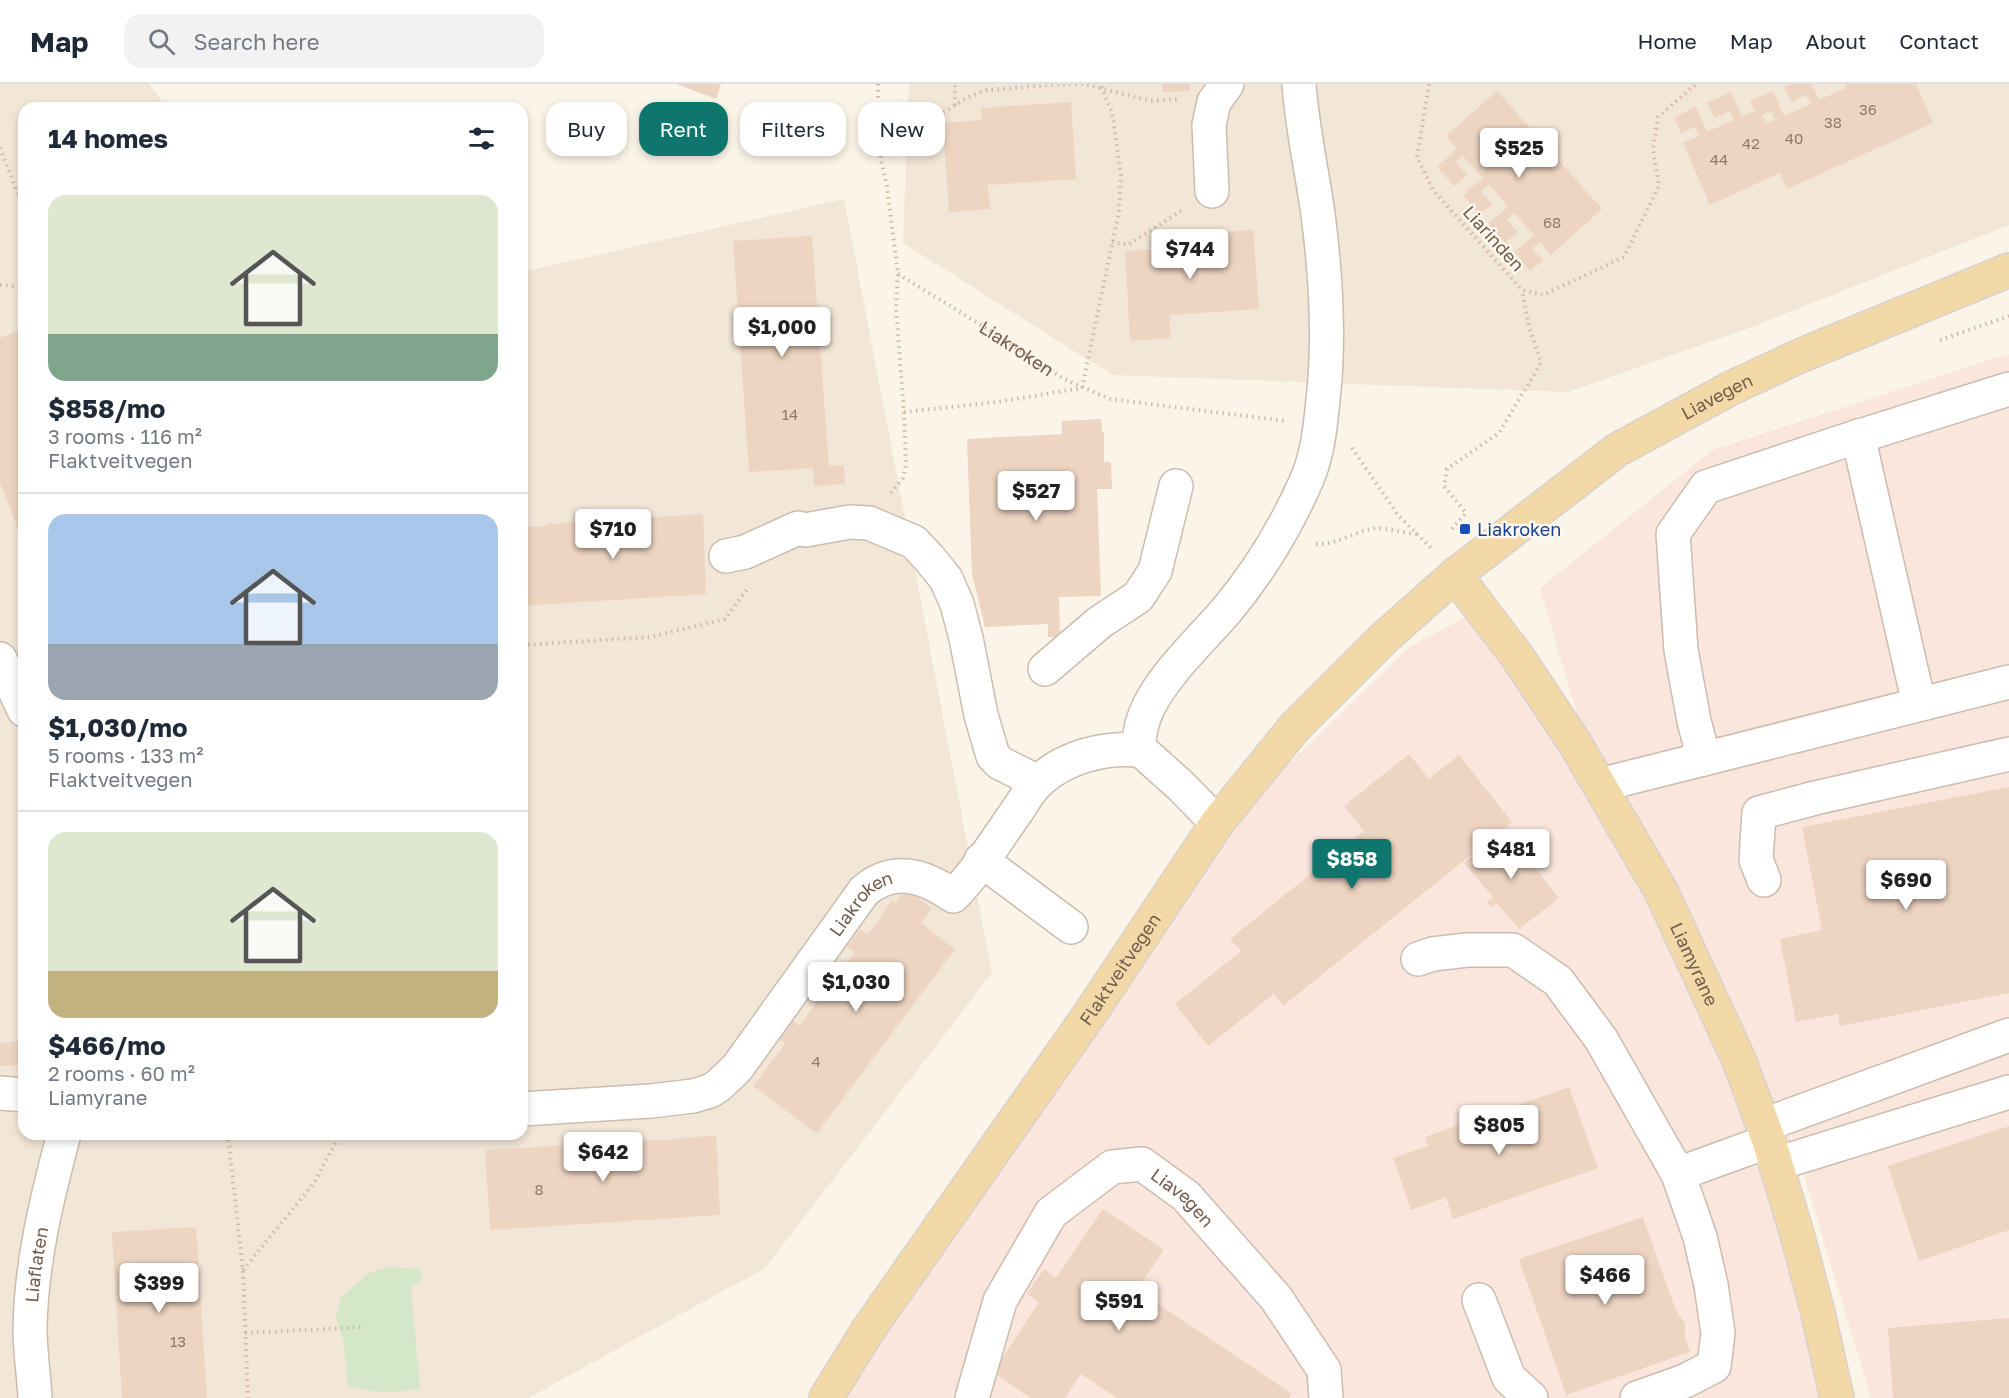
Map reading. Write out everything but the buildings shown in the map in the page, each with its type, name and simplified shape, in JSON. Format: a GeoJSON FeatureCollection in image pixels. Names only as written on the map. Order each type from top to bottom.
{"type":"FeatureCollection","features":[{"type":"Feature","properties":{"kind":"main road","name":"Liavegen"},"geometry":{"type":"LineString","coordinates":[[1455,575],[1617,450],[1731,388],[1802,355],[2009,270]]}},
{"type":"Feature","properties":{"kind":"main road","name":"Liamyrane"},"geometry":{"type":"LineString","coordinates":[[1455,575],[1517,656],[1576,745],[1661,891],[1739,1060],[1770,1144],[1818,1313],[1837,1398]]}},
{"type":"Feature","properties":{"kind":"main road","name":"Flaktveitvegen"},"geometry":{"type":"LineString","coordinates":[[826,1398],[868,1330],[1089,1014],[1217,823],[1294,728],[1384,638],[1455,575]]}},
{"type":"Feature","properties":{"kind":"street"},"geometry":{"type":"LineString","coordinates":[[1212,191],[1209,126],[1214,102],[1227,84]]}},
{"type":"Feature","properties":{"kind":"street"},"geometry":{"type":"LineString","coordinates":[[1217,823],[1181,786],[1138,750],[1140,733],[1149,706],[1175,669],[1227,610],[1276,539],[1304,487],[1317,452],[1327,356],[1323,270],[1299,84]]}},
{"type":"Feature","properties":{"kind":"street"},"geometry":{"type":"LineString","coordinates":[[1704,759],[1694,722],[1681,650],[1673,534],[1706,488],[1858,436],[2009,389]]}},
{"type":"Feature","properties":{"kind":"street"},"geometry":{"type":"LineString","coordinates":[[1858,436],[1919,704]]}},
{"type":"Feature","properties":{"kind":"street"},"geometry":{"type":"LineString","coordinates":[[1045,669],[1100,622],[1138,597],[1155,571],[1176,486]]}},
{"type":"Feature","properties":{"kind":"street"},"geometry":{"type":"LineString","coordinates":[[726,556],[745,552],[798,528],[805,530],[850,522],[869,523],[914,542],[946,579],[957,604],[981,714],[993,756],[1000,763],[1038,782]]}},
{"type":"Feature","properties":{"kind":"street"},"geometry":{"type":"LineString","coordinates":[[0,659],[18,697]]}},
{"type":"Feature","properties":{"kind":"street"},"geometry":{"type":"LineString","coordinates":[[1600,785],[2009,682]]}},
{"type":"Feature","properties":{"kind":"street","name":"Liakroken"},"geometry":{"type":"LineString","coordinates":[[528,1109],[651,1101],[693,1096],[710,1091],[737,1068],[864,891],[876,881],[887,877],[920,878],[932,882],[953,896],[1038,782],[1053,771],[1092,753],[1124,749],[1138,750]]}},
{"type":"Feature","properties":{"kind":"street"},"geometry":{"type":"LineString","coordinates":[[1764,880],[1756,860],[1759,813],[2009,754]]}},
{"type":"Feature","properties":{"kind":"street"},"geometry":{"type":"LineString","coordinates":[[981,860],[1071,927]]}},
{"type":"Feature","properties":{"kind":"street"},"geometry":{"type":"LineString","coordinates":[[1418,959],[1433,954],[1467,950],[1513,950],[1558,981],[1601,1039],[1678,1174],[1700,1237],[1712,1285],[1718,1333],[1714,1366],[1685,1381],[1637,1398]]}},
{"type":"Feature","properties":{"kind":"street"},"geometry":{"type":"LineString","coordinates":[[1770,1144],[2009,1035]]}},
{"type":"Feature","properties":{"kind":"street"},"geometry":{"type":"LineString","coordinates":[[1678,1174],[1770,1144],[2009,1092]]}},
{"type":"Feature","properties":{"kind":"street"},"geometry":{"type":"LineString","coordinates":[[0,1093],[18,1094]]}},
{"type":"Feature","properties":{"kind":"street","name":"Liaflaten"},"geometry":{"type":"LineString","coordinates":[[35,1398],[30,1329],[35,1268],[45,1209],[62,1140]]}},
{"type":"Feature","properties":{"kind":"street","name":"Liavegen"},"geometry":{"type":"LineString","coordinates":[[972,1398],[1000,1301],[1051,1213],[1112,1167],[1142,1164],[1186,1196],[1276,1298],[1324,1370],[1326,1398]]}},
{"type":"Feature","properties":{"kind":"street"},"geometry":{"type":"LineString","coordinates":[[1479,1300],[1509,1378],[1531,1398]]}},
{"type":"Feature","properties":{"kind":"path"},"geometry":{"type":"LineString","coordinates":[[878,84],[878,102]]}},
{"type":"Feature","properties":{"kind":"path"},"geometry":{"type":"LineString","coordinates":[[955,84],[955,105]]}},
{"type":"Feature","properties":{"kind":"path"},"geometry":{"type":"LineString","coordinates":[[945,110],[966,98],[987,90],[1050,85],[1084,84],[1150,100],[1182,99]]}},
{"type":"Feature","properties":{"kind":"path","name":"Liarinden"},"geometry":{"type":"LineString","coordinates":[[1429,84],[1417,157],[1433,190],[1522,290],[1543,295],[1624,257],[1659,186],[1653,150],[1658,117],[1696,84]]}},
{"type":"Feature","properties":{"kind":"path"},"geometry":{"type":"LineString","coordinates":[[904,412],[997,402],[1082,388],[1119,210],[1121,175],[1112,112],[1101,87]]}},
{"type":"Feature","properties":{"kind":"path"},"geometry":{"type":"LineString","coordinates":[[0,148],[18,194]]}},
{"type":"Feature","properties":{"kind":"path"},"geometry":{"type":"LineString","coordinates":[[869,523],[903,478],[906,465],[896,308],[898,273],[881,156]]}},
{"type":"Feature","properties":{"kind":"path"},"geometry":{"type":"LineString","coordinates":[[1112,242],[1128,245],[1212,191]]}},
{"type":"Feature","properties":{"kind":"path","name":"Liakroken"},"geometry":{"type":"LineString","coordinates":[[898,273],[1064,379],[1110,399],[1286,421],[1340,435],[1350,445],[1398,514],[1455,575]]}},
{"type":"Feature","properties":{"kind":"path"},"geometry":{"type":"LineString","coordinates":[[0,285],[18,286]]}},
{"type":"Feature","properties":{"kind":"path"},"geometry":{"type":"LineString","coordinates":[[1447,535],[1466,513],[1444,486],[1447,469],[1499,433],[1541,363],[1529,327],[1522,290]]}},
{"type":"Feature","properties":{"kind":"path"},"geometry":{"type":"LineString","coordinates":[[1276,539],[1326,544],[1373,528],[1419,534]]}},
{"type":"Feature","properties":{"kind":"path"},"geometry":{"type":"LineString","coordinates":[[1434,550],[1440,543]]}},
{"type":"Feature","properties":{"kind":"path"},"geometry":{"type":"LineString","coordinates":[[528,645],[650,637],[725,619],[752,583]]}},
{"type":"Feature","properties":{"kind":"path"},"geometry":{"type":"LineString","coordinates":[[229,1140],[243,1271],[248,1398]]}},
{"type":"Feature","properties":{"kind":"path"},"geometry":{"type":"LineString","coordinates":[[243,1271],[314,1183],[336,1140]]}},
{"type":"Feature","properties":{"kind":"path"},"geometry":{"type":"LineString","coordinates":[[245,1332],[365,1328]]}},
{"type":"Feature","properties":{"kind":"shaded area"},"geometry":{"type":"Polygon","coordinates":[[[0,84],[149,84],[162,102],[18,102],[18,1140],[528,1140],[528,271],[844,199],[992,973],[765,1268],[528,1398],[0,1398],[0,84]]]}},
{"type":"Feature","properties":{"kind":"shaded area"},"geometry":{"type":"Polygon","coordinates":[[[909,84],[2009,84],[2009,225],[1749,328],[1568,392],[1112,375],[903,243],[906,156],[945,156],[945,102],[908,102],[909,84]]]}},
{"type":"Feature","properties":{"kind":"shaded area"},"geometry":{"type":"Polygon","coordinates":[[[2009,355],[2009,1398],[1871,1398],[1789,1126],[1826,1398],[838,1398],[1185,856],[1276,776],[1409,647],[1478,611],[1579,721],[1540,588],[1713,450],[2009,355]]]}},
{"type":"Feature","properties":{"kind":"green space"},"geometry":{"type":"Polygon","coordinates":[[[388,1267],[420,1269],[423,1280],[411,1287],[420,1389],[384,1392],[348,1386],[343,1339],[336,1316],[340,1298],[371,1272],[388,1267]]]}},
{"type":"Feature","properties":{"kind":"place","name":"Liakroken"},"geometry":{"type":"Point","coordinates":[1465,529]}}]}
